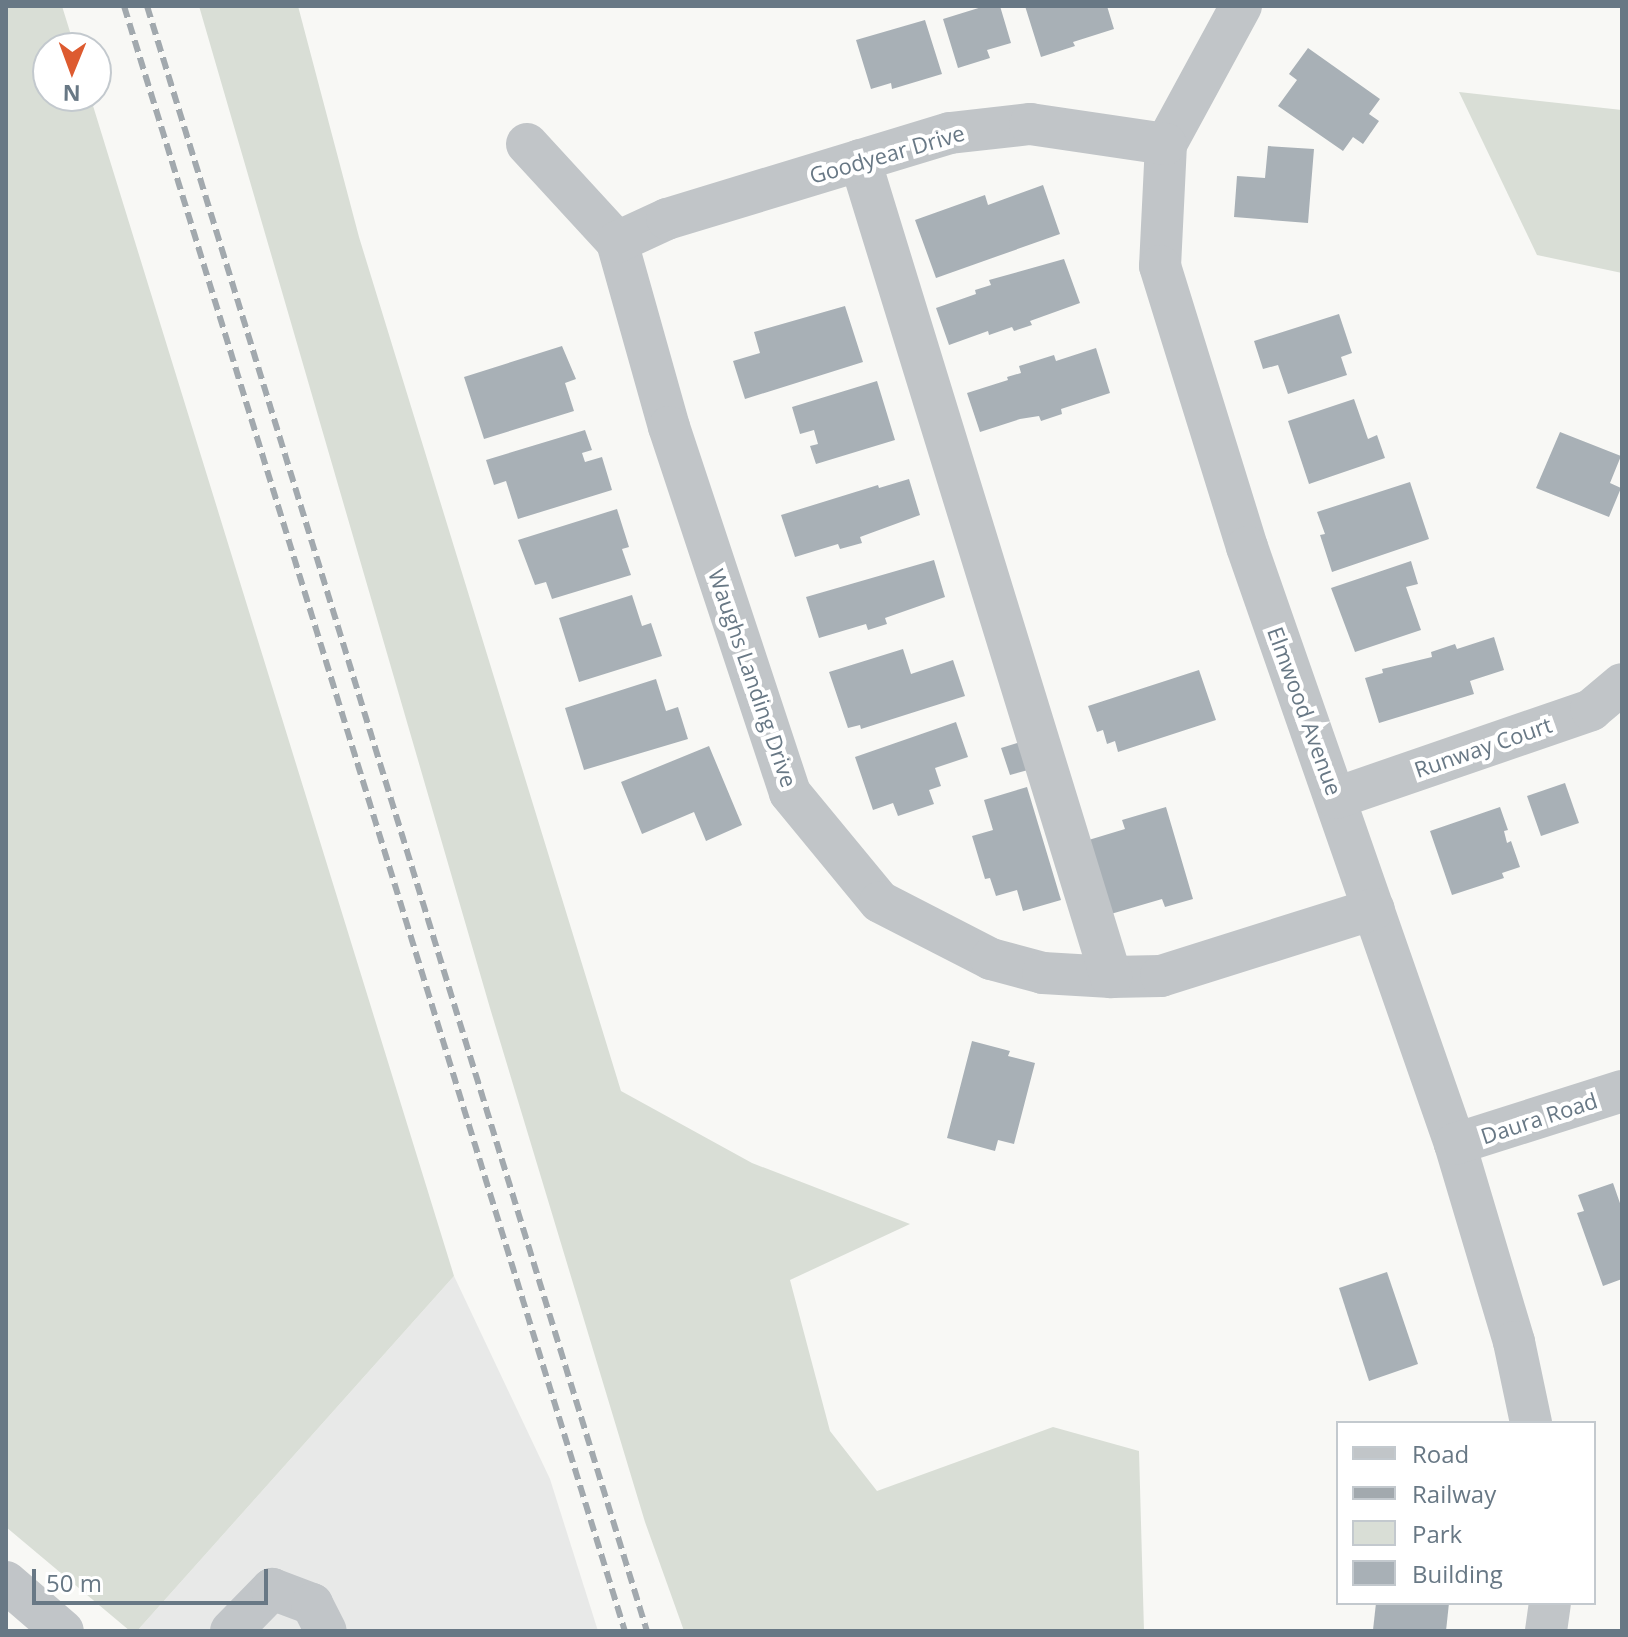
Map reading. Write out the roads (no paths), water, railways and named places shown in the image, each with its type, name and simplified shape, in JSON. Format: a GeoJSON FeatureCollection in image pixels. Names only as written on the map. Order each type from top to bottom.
{"type":"FeatureCollection","features":[{"type":"Feature","properties":{"kind":"street","name":"Elmwood Avenue"},"geometry":{"type":"LineString","coordinates":[[1241,6],[1166,144],[1160,266],[1247,547],[1455,1144],[1514,1342],[1531,1421]]}},
{"type":"Feature","properties":{"kind":"street","name":"Goodyear Drive"},"geometry":{"type":"LineString","coordinates":[[617,242],[667,219],[950,133],[1030,124],[1166,144]]}},
{"type":"Feature","properties":{"kind":"street","name":"Waughs Landing Drive"},"geometry":{"type":"LineString","coordinates":[[527,144],[617,242],[669,427],[790,793],[880,902],[991,959],[1043,973],[1111,977],[1161,976],[1374,909]]}},
{"type":"Feature","properties":{"kind":"street"},"geometry":{"type":"LineString","coordinates":[[860,160],[1111,977]]}},
{"type":"Feature","properties":{"kind":"street","name":"Runway Court"},"geometry":{"type":"LineString","coordinates":[[1336,798],[1591,710],[1622,684]]}},
{"type":"Feature","properties":{"kind":"street","name":"Daura Road"},"geometry":{"type":"LineString","coordinates":[[1455,1144],[1622,1091]]}},
{"type":"Feature","properties":{"kind":"street"},"geometry":{"type":"LineString","coordinates":[[6,1582],[63,1631]]}},
{"type":"Feature","properties":{"kind":"street"},"geometry":{"type":"LineString","coordinates":[[231,1631],[272,1589],[312,1604],[326,1631]]}},
{"type":"Feature","properties":{"kind":"street"},"geometry":{"type":"LineString","coordinates":[[1546,1631],[1550,1605]]}},
{"type":"Feature","properties":{"kind":"railway"},"geometry":{"type":"LineString","coordinates":[[124,6],[625,1631]]}},
{"type":"Feature","properties":{"kind":"railway"},"geometry":{"type":"LineString","coordinates":[[147,6],[647,1631]]}}]}
